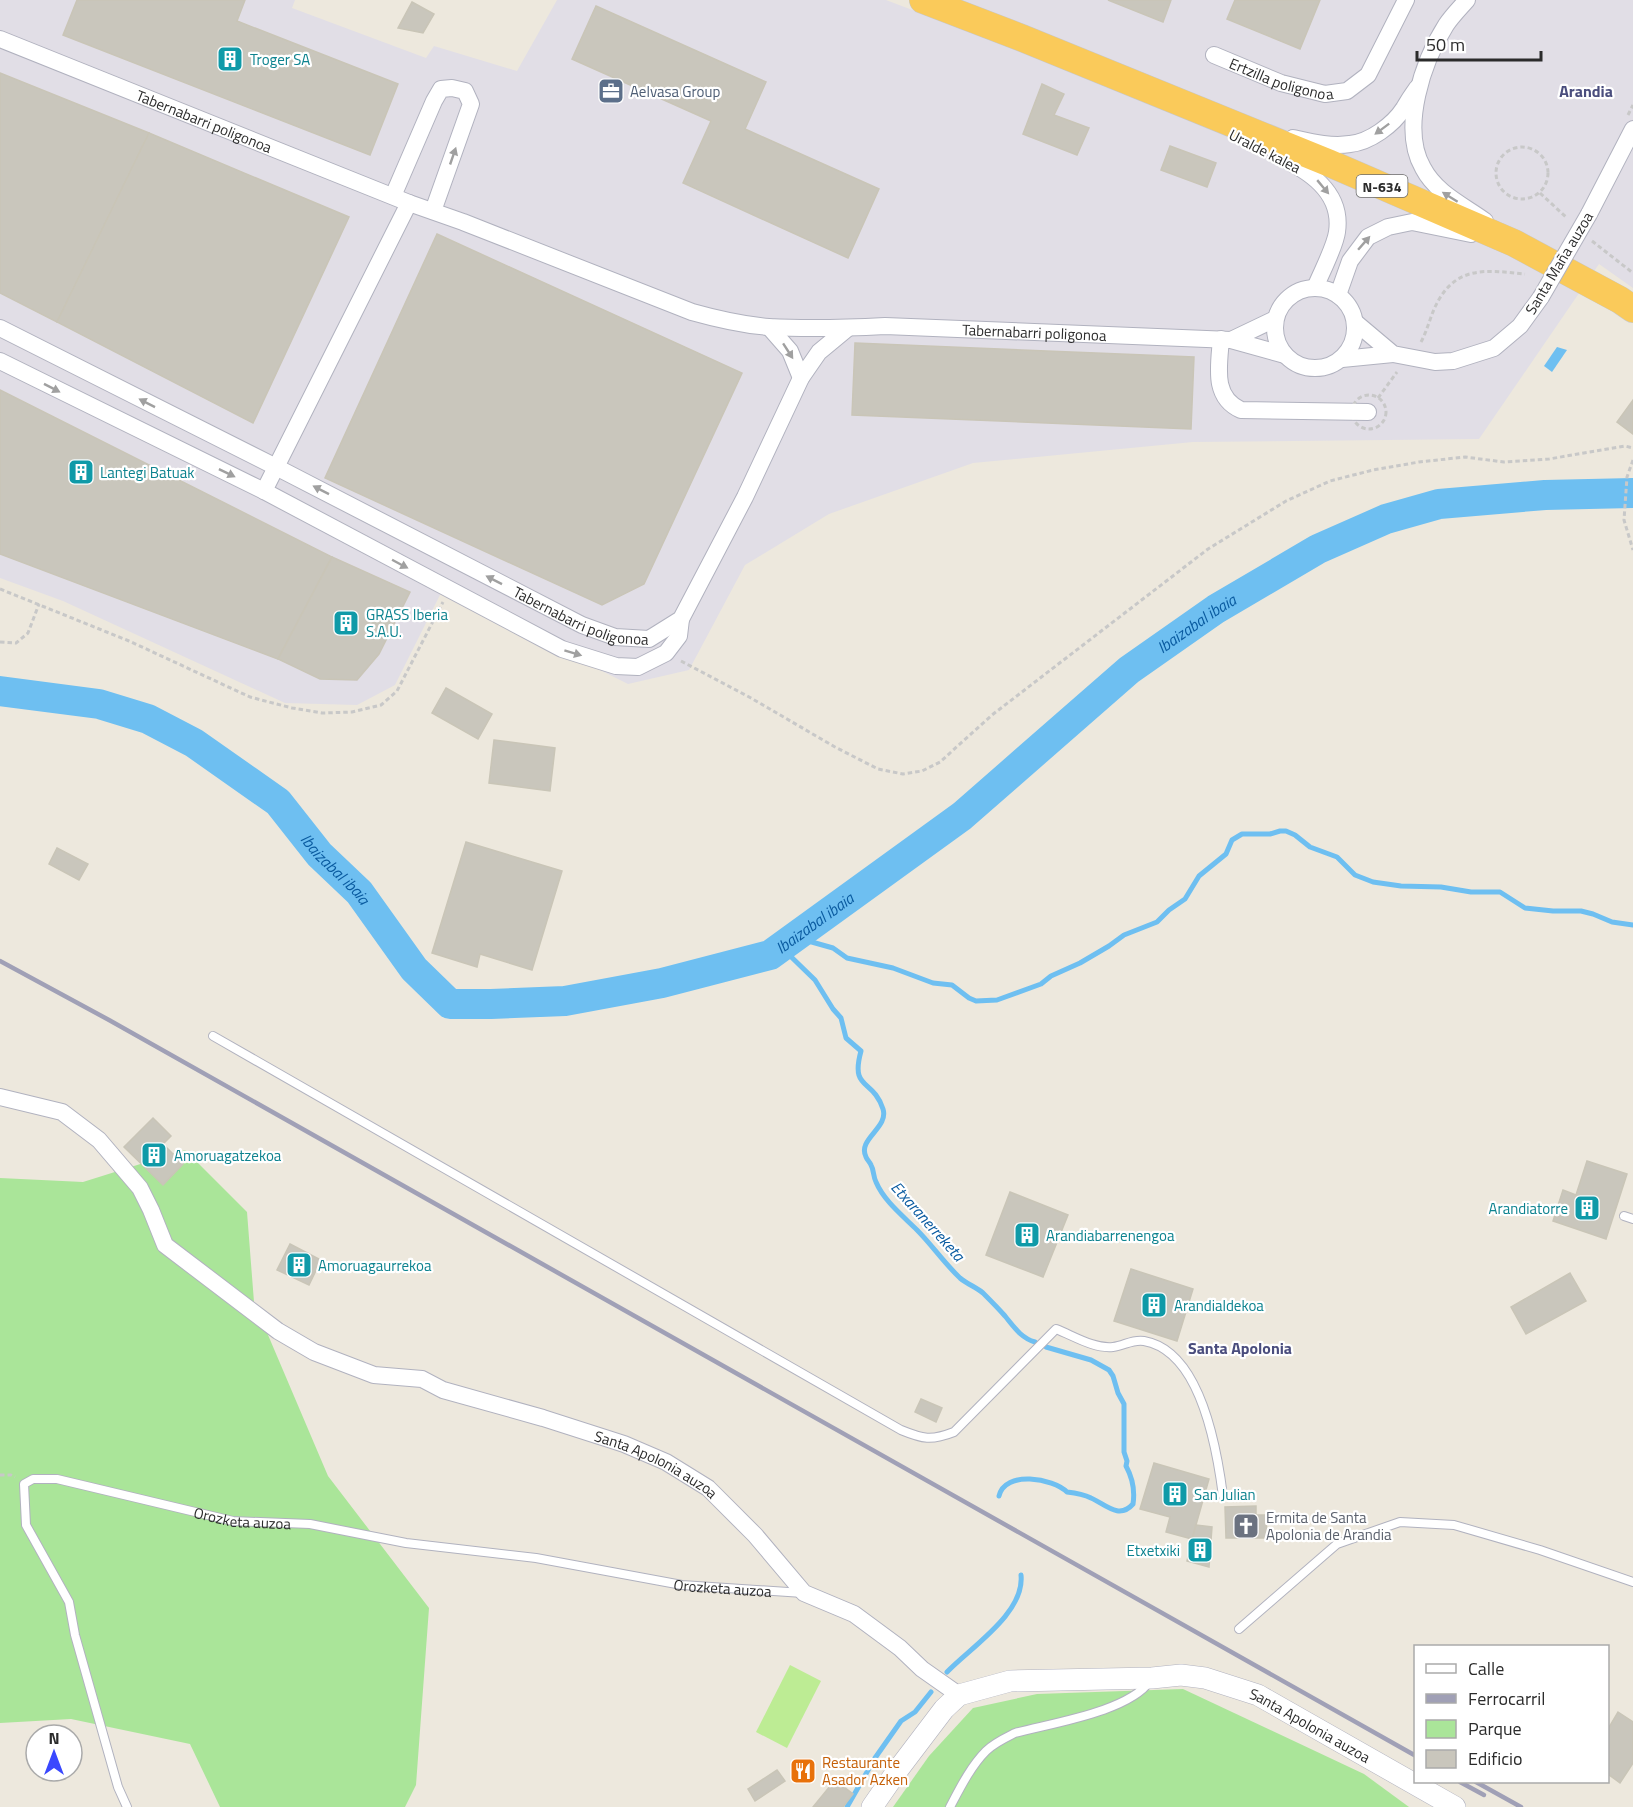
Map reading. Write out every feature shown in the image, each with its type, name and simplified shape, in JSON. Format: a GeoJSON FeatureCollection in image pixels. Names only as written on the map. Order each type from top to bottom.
{"type":"FeatureCollection","features":[{"type":"Feature","properties":{"kind":"highway","name":"N-634"},"geometry":{"type":"LineString","coordinates":[[923,0],[1329,163],[1514,243],[1633,309]]}},
{"type":"Feature","properties":{"kind":"street","name":"Ertzilla poligonoa"},"geometry":{"type":"LineString","coordinates":[[1214,56],[1281,83],[1325,94],[1347,91],[1368,75],[1406,0]]}},
{"type":"Feature","properties":{"kind":"street"},"geometry":{"type":"LineString","coordinates":[[1249,131],[1323,144],[1350,144],[1371,137],[1387,126],[1404,108],[1419,85],[1446,25],[1467,0]]}},
{"type":"Feature","properties":{"kind":"street","name":"Tabernabarri poligonoa"},"geometry":{"type":"LineString","coordinates":[[0,39],[409,203],[692,312],[727,321],[769,327],[885,326],[1226,339]]}},
{"type":"Feature","properties":{"kind":"street","name":"Uralde kalea"},"geometry":{"type":"LineString","coordinates":[[1105,72],[1297,165],[1325,186],[1337,216],[1337,233],[1315,288]]}},
{"type":"Feature","properties":{"kind":"street"},"geometry":{"type":"LineString","coordinates":[[1419,85],[1414,122],[1415,148],[1423,168],[1439,190],[1464,205],[1514,243]]}},
{"type":"Feature","properties":{"kind":"street"},"geometry":{"type":"LineString","coordinates":[[393,196],[441,89],[452,88],[465,91],[471,104],[433,212]]}},
{"type":"Feature","properties":{"kind":"street","name":"Santa Maña auzoa"},"geometry":{"type":"LineString","coordinates":[[1355,322],[1396,362],[1453,361],[1494,348],[1520,326],[1541,297],[1589,214],[1633,129]]}},
{"type":"Feature","properties":{"kind":"street"},"geometry":{"type":"LineString","coordinates":[[264,491],[409,203]]}},
{"type":"Feature","properties":{"kind":"street"},"geometry":{"type":"LineString","coordinates":[[1338,295],[1350,261],[1368,237],[1388,227],[1412,222],[1514,243]]}},
{"type":"Feature","properties":{"kind":"street"},"geometry":{"type":"LineString","coordinates":[[1327,289],[1338,295],[1347,303],[1355,322],[1355,337],[1350,349],[1342,359],[1319,369],[1306,368],[1294,363],[1278,345],[1275,333],[1275,319],[1280,307],[1289,297],[1301,290],[1327,289]]}},
{"type":"Feature","properties":{"kind":"street"},"geometry":{"type":"LineString","coordinates":[[1226,339],[1275,319]]}},
{"type":"Feature","properties":{"kind":"street"},"geometry":{"type":"LineString","coordinates":[[769,327],[790,351],[801,378]]}},
{"type":"Feature","properties":{"kind":"street","name":"Tabernabarri poligonoa"},"geometry":{"type":"LineString","coordinates":[[0,328],[582,625],[615,637],[649,639],[681,619]]}},
{"type":"Feature","properties":{"kind":"street"},"geometry":{"type":"LineString","coordinates":[[0,361],[264,491],[562,649],[616,666],[638,667],[666,653],[679,636],[681,619],[744,497],[801,378],[819,352],[848,328]]}},
{"type":"Feature","properties":{"kind":"street"},"geometry":{"type":"LineString","coordinates":[[1226,339],[1285,355]]}},
{"type":"Feature","properties":{"kind":"street"},"geometry":{"type":"LineString","coordinates":[[1226,339],[1219,380],[1225,400],[1232,406],[1241,410],[1368,412]]}},
{"type":"Feature","properties":{"kind":"street"},"geometry":{"type":"LineString","coordinates":[[1342,359],[1396,362]]}},
{"type":"Feature","properties":{"kind":"street","name":"Santa Apolonia auzoa"},"geometry":{"type":"LineString","coordinates":[[0,1097],[62,1112],[99,1140],[140,1188],[152,1210],[165,1245],[278,1330],[314,1352],[374,1375],[422,1378],[443,1390],[624,1444],[666,1462],[708,1488],[755,1535],[804,1593],[854,1614],[900,1648],[922,1669],[959,1695],[1010,1681],[1152,1678],[1181,1675],[1205,1678],[1258,1695],[1455,1807]]}},
{"type":"Feature","properties":{"kind":"street"},"geometry":{"type":"LineString","coordinates":[[872,1807],[944,1709],[959,1695]]}},
{"type":"Feature","properties":{"kind":"lane"},"geometry":{"type":"LineString","coordinates":[[213,1036],[901,1431],[922,1438],[939,1438],[954,1432],[1056,1329],[1102,1347],[1115,1347],[1130,1341],[1144,1341],[1163,1348],[1176,1358],[1194,1384],[1205,1407],[1220,1471],[1223,1496]]}},
{"type":"Feature","properties":{"kind":"lane","name":"Orozketa auzoa"},"geometry":{"type":"LineString","coordinates":[[127,1807],[118,1787],[78,1646],[69,1602],[26,1525],[24,1484],[33,1479],[57,1479],[233,1521],[310,1524],[406,1543],[536,1558],[682,1585],[804,1593]]}},
{"type":"Feature","properties":{"kind":"lane"},"geometry":{"type":"LineString","coordinates":[[1239,1629],[1337,1544],[1400,1522],[1454,1525],[1540,1550],[1633,1582]]}},
{"type":"Feature","properties":{"kind":"lane"},"geometry":{"type":"LineString","coordinates":[[950,1807],[987,1750],[1004,1738],[1015,1733],[1110,1708],[1143,1691],[1152,1678]]}},
{"type":"Feature","properties":{"kind":"path"},"geometry":{"type":"LineString","coordinates":[[1520,147],[1528,148],[1542,156],[1549,171],[1545,187],[1540,193],[1523,200],[1506,194],[1500,188],[1496,170],[1504,154],[1520,147]]}},
{"type":"Feature","properties":{"kind":"path"},"geometry":{"type":"LineString","coordinates":[[1420,345],[1441,295],[1450,284],[1465,274],[1487,271],[1525,274]]}},
{"type":"Feature","properties":{"kind":"path"},"geometry":{"type":"LineString","coordinates":[[1378,398],[1396,362]]}},
{"type":"Feature","properties":{"kind":"path"},"geometry":{"type":"LineString","coordinates":[[666,653],[879,769],[903,774],[922,771],[940,762],[992,715],[1208,549],[1267,512],[1330,481],[1419,462],[1465,457],[1504,462],[1549,459],[1625,446],[1633,448]]}},
{"type":"Feature","properties":{"kind":"path"},"geometry":{"type":"LineString","coordinates":[[1633,460],[1627,477],[1624,520],[1633,550]]}},
{"type":"Feature","properties":{"kind":"path"},"geometry":{"type":"LineString","coordinates":[[0,589],[129,640],[250,697],[322,713],[352,712],[381,705],[397,690],[449,590]]}},
{"type":"Feature","properties":{"kind":"path"},"geometry":{"type":"LineString","coordinates":[[0,642],[16,643],[28,633],[39,604]]}},
{"type":"Feature","properties":{"kind":"shaded area"},"geometry":{"type":"Polygon","coordinates":[[[0,0],[295,0],[292,8],[426,58],[434,46],[517,71],[557,0],[886,0],[936,19],[946,0],[1633,0],[1633,288],[1599,264],[1479,439],[1193,442],[973,463],[829,514],[745,565],[689,670],[628,684],[442,591],[395,685],[357,705],[285,703],[63,601],[0,578],[0,0]]]}},
{"type":"Feature","properties":{"kind":"green space"},"geometry":{"type":"Polygon","coordinates":[[[185,1150],[247,1212],[254,1302],[328,1476],[429,1608],[416,1785],[405,1807],[220,1807],[190,1744],[71,1719],[0,1723],[0,1178],[83,1182],[185,1150]]]}},
{"type":"Feature","properties":{"kind":"green space"},"geometry":{"type":"Polygon","coordinates":[[[790,1665],[821,1681],[787,1748],[756,1732],[790,1665]]]}},
{"type":"Feature","properties":{"kind":"green space"},"geometry":{"type":"Polygon","coordinates":[[[1183,1689],[1364,1774],[1409,1807],[893,1807],[929,1756],[973,1708],[1037,1694],[1183,1689]]]}},
{"type":"Feature","properties":{"kind":"water"},"geometry":{"type":"Polygon","coordinates":[[[1557,347],[1567,350],[1552,372],[1544,366],[1557,347]]]}},
{"type":"Feature","properties":{"kind":"building","name":"Troger SA"},"geometry":{"type":"Polygon","coordinates":[[[77,0],[245,0],[237,21],[398,84],[370,155],[63,35],[77,0]]]}},
{"type":"Feature","properties":{"kind":"building"},"geometry":{"type":"Polygon","coordinates":[[[1108,0],[1171,0],[1163,22],[1108,0]]]}},
{"type":"Feature","properties":{"kind":"building"},"geometry":{"type":"Polygon","coordinates":[[[1235,0],[1320,0],[1300,49],[1227,19],[1235,0]]]}},
{"type":"Feature","properties":{"kind":"building"},"geometry":{"type":"Polygon","coordinates":[[[412,2],[434,14],[423,33],[398,28],[412,2]]]}},
{"type":"Feature","properties":{"kind":"building"},"geometry":{"type":"Polygon","coordinates":[[[596,6],[766,82],[745,129],[879,189],[848,258],[683,183],[711,121],[572,59],[596,6]]]}},
{"type":"Feature","properties":{"kind":"building"},"geometry":{"type":"Polygon","coordinates":[[[0,73],[149,133],[57,322],[0,293],[0,73]]]}},
{"type":"Feature","properties":{"kind":"building"},"geometry":{"type":"Polygon","coordinates":[[[1042,84],[1064,94],[1054,115],[1089,128],[1077,155],[1023,134],[1042,84]]]}},
{"type":"Feature","properties":{"kind":"building"},"geometry":{"type":"Polygon","coordinates":[[[149,133],[349,217],[253,423],[57,322],[149,133]]]}},
{"type":"Feature","properties":{"kind":"building"},"geometry":{"type":"Polygon","coordinates":[[[1170,146],[1216,163],[1207,187],[1161,170],[1170,146]]]}},
{"type":"Feature","properties":{"kind":"building"},"geometry":{"type":"Polygon","coordinates":[[[437,234],[742,373],[644,584],[602,605],[325,478],[437,234]]]}},
{"type":"Feature","properties":{"kind":"building"},"geometry":{"type":"Polygon","coordinates":[[[855,343],[1194,357],[1191,429],[852,415],[855,343]]]}},
{"type":"Feature","properties":{"kind":"building","name":"Lantegi Batuak"},"geometry":{"type":"Polygon","coordinates":[[[0,390],[332,557],[278,659],[0,554],[0,390]]]}},
{"type":"Feature","properties":{"kind":"building"},"geometry":{"type":"Polygon","coordinates":[[[1633,400],[1633,434],[1617,422],[1633,400]]]}},
{"type":"Feature","properties":{"kind":"building","name":"GRASS Iberia S.A.U."},"geometry":{"type":"Polygon","coordinates":[[[332,557],[410,592],[379,654],[357,680],[320,679],[278,659],[332,557]]]}},
{"type":"Feature","properties":{"kind":"building"},"geometry":{"type":"Polygon","coordinates":[[[446,688],[492,714],[478,739],[432,713],[446,688]]]}},
{"type":"Feature","properties":{"kind":"building"},"geometry":{"type":"Polygon","coordinates":[[[494,740],[555,748],[550,791],[489,783],[494,740]]]}},
{"type":"Feature","properties":{"kind":"building"},"geometry":{"type":"Polygon","coordinates":[[[466,842],[562,871],[532,970],[480,954],[477,967],[432,953],[466,842]]]}},
{"type":"Feature","properties":{"kind":"building"},"geometry":{"type":"Polygon","coordinates":[[[57,848],[88,864],[79,880],[49,864],[57,848]]]}},
{"type":"Feature","properties":{"kind":"building","name":"Amoruagatzekoa"},"geometry":{"type":"Polygon","coordinates":[[[153,1118],[171,1136],[163,1144],[183,1164],[163,1185],[124,1147],[153,1118]]]}},
{"type":"Feature","properties":{"kind":"building","name":"Arandiatorre"},"geometry":{"type":"Polygon","coordinates":[[[1587,1161],[1627,1174],[1606,1239],[1553,1221],[1563,1190],[1576,1195],[1587,1161]]]}},
{"type":"Feature","properties":{"kind":"building","name":"Arandiabarrenengoa"},"geometry":{"type":"Polygon","coordinates":[[[1010,1192],[1068,1215],[1043,1277],[986,1255],[1010,1192]]]}},
{"type":"Feature","properties":{"kind":"building","name":"Amoruagaurrekoa"},"geometry":{"type":"Polygon","coordinates":[[[290,1244],[321,1260],[309,1285],[277,1270],[290,1244]]]}},
{"type":"Feature","properties":{"kind":"building","name":"Arandialdekoa"},"geometry":{"type":"Polygon","coordinates":[[[1131,1269],[1193,1289],[1177,1341],[1114,1321],[1131,1269]]]}},
{"type":"Feature","properties":{"kind":"building"},"geometry":{"type":"Polygon","coordinates":[[[1570,1273],[1586,1301],[1526,1334],[1511,1307],[1570,1273]]]}},
{"type":"Feature","properties":{"kind":"building"},"geometry":{"type":"Polygon","coordinates":[[[921,1399],[942,1408],[936,1422],[915,1412],[921,1399]]]}},
{"type":"Feature","properties":{"kind":"building","name":"San Julian"},"geometry":{"type":"Polygon","coordinates":[[[1154,1463],[1209,1479],[1192,1539],[1166,1532],[1170,1517],[1140,1509],[1154,1463]]]}},
{"type":"Feature","properties":{"kind":"building","name":"Ermita de Santa Apolonia de Arandia"},"geometry":{"type":"Polygon","coordinates":[[[1256,1506],[1256,1515],[1266,1515],[1267,1538],[1226,1538],[1225,1507],[1256,1506]]]}},
{"type":"Feature","properties":{"kind":"building","name":"Etxetxiki"},"geometry":{"type":"Polygon","coordinates":[[[1196,1525],[1212,1527],[1209,1567],[1187,1561],[1196,1525]]]}},
{"type":"Feature","properties":{"kind":"building"},"geometry":{"type":"Polygon","coordinates":[[[1618,1712],[1633,1722],[1633,1763],[1620,1783],[1609,1775],[1609,1727],[1618,1712]]]}},
{"type":"Feature","properties":{"kind":"building"},"geometry":{"type":"Polygon","coordinates":[[[777,1770],[785,1781],[755,1801],[748,1789],[777,1770]]]}},
{"type":"Feature","properties":{"kind":"building"},"geometry":{"type":"Polygon","coordinates":[[[835,1780],[853,1794],[843,1807],[813,1807],[835,1780]]]}},
{"type":"Feature","properties":{"kind":"waterway","name":"Ibaizabal ibaia"},"geometry":{"type":"LineString","coordinates":[[0,691],[99,704],[148,719],[194,743],[278,802],[319,854],[359,892],[414,969],[450,1004],[565,1001],[662,983],[770,955],[962,816],[1129,670],[1216,609],[1318,549],[1386,519],[1439,504],[1545,495],[1633,493]]}},
{"type":"Feature","properties":{"kind":"waterway"},"geometry":{"type":"LineString","coordinates":[[794,937],[833,948],[847,958],[893,968],[933,983],[952,985],[976,1001],[997,1000],[1041,984],[1051,976],[1109,946],[1124,935],[1157,922],[1185,899],[1199,876],[1226,854],[1232,840],[1242,834],[1270,834],[1280,831],[1295,835],[1310,847],[1337,857],[1355,875],[1373,882],[1401,886],[1441,887],[1471,892],[1500,892],[1525,908],[1581,911],[1612,922],[1633,925]]}},
{"type":"Feature","properties":{"kind":"waterway","name":"Etxaranerreketa"},"geometry":{"type":"LineString","coordinates":[[781,947],[815,980],[841,1018],[846,1038],[861,1051],[858,1064],[860,1079],[879,1099],[884,1116],[864,1151],[879,1189],[960,1278],[983,1293],[1018,1332],[1035,1342]]}},
{"type":"Feature","properties":{"kind":"waterway","name":"Etxaranerreketa"},"geometry":{"type":"LineString","coordinates":[[999,1496],[1010,1482],[1030,1479],[1051,1483],[1067,1492],[1085,1496],[1117,1511],[1128,1509],[1133,1504],[1133,1484],[1126,1466],[1124,1452],[1124,1404],[1113,1376],[1109,1370],[1091,1360],[1046,1347]]}},
{"type":"Feature","properties":{"kind":"waterway","name":"Etxaranerreketa"},"geometry":{"type":"LineString","coordinates":[[947,1672],[1006,1616],[1020,1589],[1021,1575]]}},
{"type":"Feature","properties":{"kind":"waterway","name":"Etxaranerreketa"},"geometry":{"type":"LineString","coordinates":[[847,1807],[875,1758],[901,1721],[915,1712],[931,1692]]}},
{"type":"Feature","properties":{"kind":"railway"},"geometry":{"type":"LineString","coordinates":[[0,961],[109,1020],[1414,1755]]}},
{"type":"Feature","properties":{"kind":"railway"},"geometry":{"type":"LineString","coordinates":[[1462,1783],[1484,1795]]}},
{"type":"Feature","properties":{"kind":"railway"},"geometry":{"type":"LineString","coordinates":[[1478,1783],[1521,1807]]}},
{"type":"Feature","properties":{"kind":"place","name":"Troger SA"},"geometry":{"type":"Point","coordinates":[230,59]}},
{"type":"Feature","properties":{"kind":"place","name":"Aelvasa Group"},"geometry":{"type":"Point","coordinates":[611,91]}},
{"type":"Feature","properties":{"kind":"place","name":"Lantegi Batuak"},"geometry":{"type":"Point","coordinates":[81,472]}},
{"type":"Feature","properties":{"kind":"place","name":"GRASS Iberia S.A.U."},"geometry":{"type":"Point","coordinates":[346,623]}},
{"type":"Feature","properties":{"kind":"place","name":"Amoruagatzekoa"},"geometry":{"type":"Point","coordinates":[154,1155]}},
{"type":"Feature","properties":{"kind":"place","name":"Arandiatorre"},"geometry":{"type":"Point","coordinates":[1587,1208]}},
{"type":"Feature","properties":{"kind":"place","name":"Arandiabarrenengoa"},"geometry":{"type":"Point","coordinates":[1027,1235]}},
{"type":"Feature","properties":{"kind":"place","name":"Amoruagaurrekoa"},"geometry":{"type":"Point","coordinates":[299,1265]}},
{"type":"Feature","properties":{"kind":"place","name":"Arandialdekoa"},"geometry":{"type":"Point","coordinates":[1154,1305]}},
{"type":"Feature","properties":{"kind":"place","name":"San Julian"},"geometry":{"type":"Point","coordinates":[1175,1494]}},
{"type":"Feature","properties":{"kind":"place","name":"Ermita de Santa Apolonia de Arandia"},"geometry":{"type":"Point","coordinates":[1246,1526]}},
{"type":"Feature","properties":{"kind":"place","name":"Etxetxiki"},"geometry":{"type":"Point","coordinates":[1200,1550]}},
{"type":"Feature","properties":{"kind":"place","name":"Restaurante Asador Azken"},"geometry":{"type":"Point","coordinates":[803,1771]}},
{"type":"Feature","properties":{"kind":"district","name":"Arandia"},"geometry":{"type":"Point","coordinates":[1586,91]}},
{"type":"Feature","properties":{"kind":"district","name":"Santa Apolonia"},"geometry":{"type":"Point","coordinates":[1240,1348]}}]}
